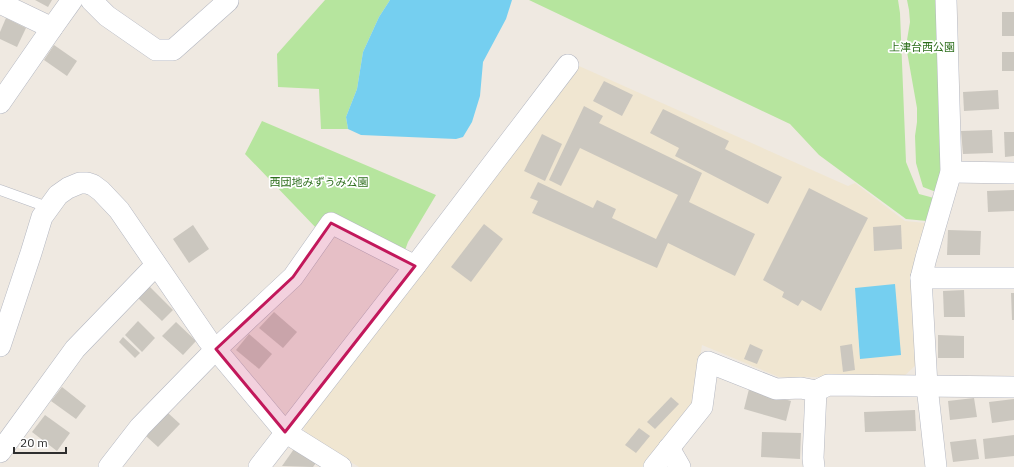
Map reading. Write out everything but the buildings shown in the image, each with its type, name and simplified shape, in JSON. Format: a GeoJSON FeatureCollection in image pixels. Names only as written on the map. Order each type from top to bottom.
{"type":"FeatureCollection","features":[{"type":"Feature","properties":{"kind":"street"},"geometry":{"type":"LineString","coordinates":[[0,103],[72,0]]}},
{"type":"Feature","properties":{"kind":"street"},"geometry":{"type":"LineString","coordinates":[[91,0],[107,16],[156,50],[173,50],[228,1],[227,0]]}},
{"type":"Feature","properties":{"kind":"street"},"geometry":{"type":"LineString","coordinates":[[936,467],[927,386],[921,278],[951,172],[946,0]]}},
{"type":"Feature","properties":{"kind":"street"},"geometry":{"type":"LineString","coordinates":[[0,3],[52,28]]}},
{"type":"Feature","properties":{"kind":"street"},"geometry":{"type":"LineString","coordinates":[[259,467],[568,65]]}},
{"type":"Feature","properties":{"kind":"street"},"geometry":{"type":"LineString","coordinates":[[951,172],[1014,173]]}},
{"type":"Feature","properties":{"kind":"street"},"geometry":{"type":"LineString","coordinates":[[0,346],[42,217],[46,209],[58,195],[68,188],[80,183],[93,185],[119,210],[203,334],[285,432],[341,467]]}},
{"type":"Feature","properties":{"kind":"street"},"geometry":{"type":"LineString","coordinates":[[109,467],[140,427],[216,349],[293,277],[331,223],[415,266]]}},
{"type":"Feature","properties":{"kind":"street"},"geometry":{"type":"LineString","coordinates":[[0,452],[75,348],[156,265]]}},
{"type":"Feature","properties":{"kind":"street"},"geometry":{"type":"LineString","coordinates":[[921,278],[1014,278]]}},
{"type":"Feature","properties":{"kind":"street"},"geometry":{"type":"LineString","coordinates":[[654,467],[702,407],[708,362],[776,389],[801,388],[816,391],[828,385],[1014,387]]}},
{"type":"Feature","properties":{"kind":"street"},"geometry":{"type":"LineString","coordinates":[[814,467],[813,458],[816,391]]}},
{"type":"Feature","properties":{"kind":"street"},"geometry":{"type":"LineString","coordinates":[[669,448],[680,467]]}},
{"type":"Feature","properties":{"kind":"lane"},"geometry":{"type":"LineString","coordinates":[[0,190],[38,204],[46,209]]}},
{"type":"Feature","properties":{"kind":"highlighted area"},"geometry":{"type":"Polygon","coordinates":[[[331,223],[415,266],[285,432],[216,349],[293,277],[331,223]]]}},
{"type":"Feature","properties":{"kind":"shaded area"},"geometry":{"type":"Polygon","coordinates":[[[579,66],[848,186],[855,183],[905,221],[926,223],[916,365],[903,377],[779,377],[702,345],[692,405],[642,467],[359,467],[305,434],[303,424],[579,66]]]}},
{"type":"Feature","properties":{"kind":"green space"},"geometry":{"type":"Polygon","coordinates":[[[325,0],[390,0],[379,17],[363,52],[357,89],[346,117],[348,129],[321,129],[319,89],[278,87],[277,54],[325,0]]]}},
{"type":"Feature","properties":{"kind":"green space"},"geometry":{"type":"Polygon","coordinates":[[[529,0],[898,0],[900,13],[906,162],[919,194],[934,198],[927,221],[906,219],[819,155],[790,124],[529,0]]]}},
{"type":"Feature","properties":{"kind":"green space","name":"上津台西公園"},"geometry":{"type":"Polygon","coordinates":[[[907,0],[937,0],[942,172],[936,192],[923,187],[916,163],[915,136],[917,108],[906,46],[910,22],[907,0]]]}},
{"type":"Feature","properties":{"kind":"green space","name":"西団地みずうみ公園"},"geometry":{"type":"Polygon","coordinates":[[[262,121],[436,195],[408,242],[404,253],[318,230],[245,154],[262,121]]]}},
{"type":"Feature","properties":{"kind":"water"},"geometry":{"type":"Polygon","coordinates":[[[390,0],[512,0],[506,19],[483,62],[480,96],[472,122],[463,137],[456,139],[361,135],[348,129],[346,117],[357,89],[363,52],[379,17],[390,0]]]}},
{"type":"Feature","properties":{"kind":"water"},"geometry":{"type":"Polygon","coordinates":[[[895,284],[901,355],[860,359],[855,288],[895,284]]]}}]}
